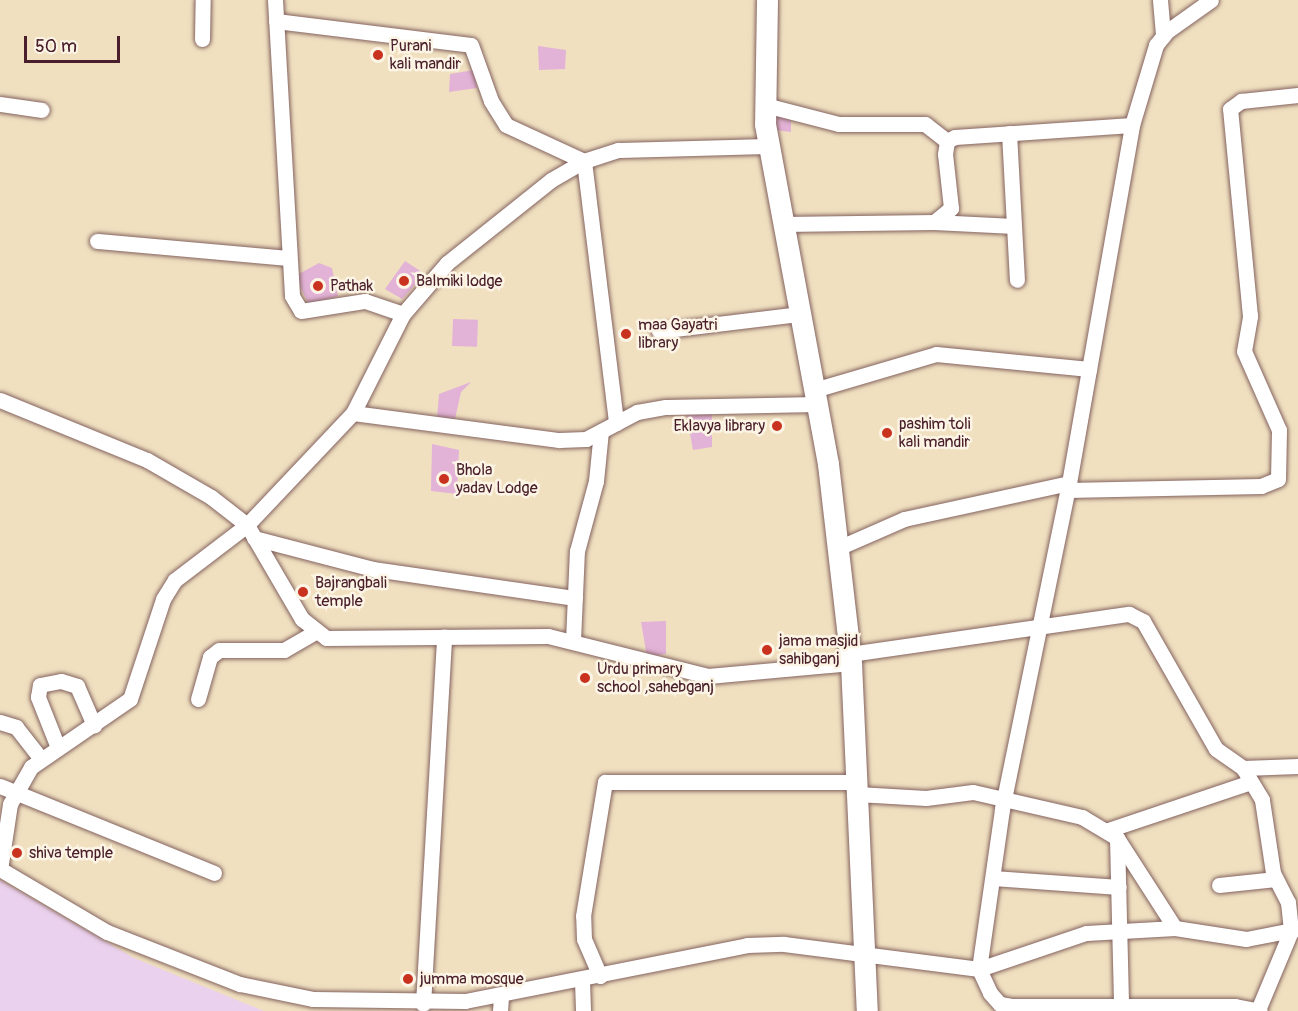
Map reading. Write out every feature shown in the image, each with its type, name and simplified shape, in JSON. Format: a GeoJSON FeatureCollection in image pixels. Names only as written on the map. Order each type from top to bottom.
{"type":"FeatureCollection","features":[{"type":"Feature","properties":{"kind":"main road"},"geometry":{"type":"LineString","coordinates":[[767,0],[765,105],[769,146],[815,397],[838,548],[850,658],[867,1011]]}},
{"type":"Feature","properties":{"kind":"street"},"geometry":{"type":"LineString","coordinates":[[202,39],[203,0]]}},
{"type":"Feature","properties":{"kind":"street"},"geometry":{"type":"LineString","coordinates":[[274,0],[286,258],[292,296],[301,311],[365,301],[404,314]]}},
{"type":"Feature","properties":{"kind":"street"},"geometry":{"type":"LineString","coordinates":[[1160,0],[1163,36]]}},
{"type":"Feature","properties":{"kind":"street"},"geometry":{"type":"LineString","coordinates":[[250,531],[302,619],[326,638],[374,641],[528,635],[573,641],[708,676],[850,658],[1040,622],[1136,616],[1208,738],[1243,768],[1248,783],[1264,808],[1276,879],[1288,902],[1295,930],[1259,1010],[1122,1006],[999,1008],[979,969],[1005,796],[1040,622],[1068,487],[1132,125],[1150,61],[1163,36],[1211,0]]}},
{"type":"Feature","properties":{"kind":"street"},"geometry":{"type":"LineString","coordinates":[[276,21],[471,45],[490,101],[506,125],[584,161]]}},
{"type":"Feature","properties":{"kind":"street"},"geometry":{"type":"LineString","coordinates":[[838,548],[904,519],[1068,487],[1261,486],[1278,479],[1279,430],[1244,351],[1250,316],[1230,109],[1241,101],[1298,95]]}},
{"type":"Feature","properties":{"kind":"street"},"geometry":{"type":"LineString","coordinates":[[0,104],[42,110]]}},
{"type":"Feature","properties":{"kind":"street"},"geometry":{"type":"LineString","coordinates":[[765,105],[839,124],[926,124],[947,141],[1009,133],[1132,125]]}},
{"type":"Feature","properties":{"kind":"street"},"geometry":{"type":"LineString","coordinates":[[1009,133],[1017,280]]}},
{"type":"Feature","properties":{"kind":"street"},"geometry":{"type":"LineString","coordinates":[[934,222],[951,208],[947,141]]}},
{"type":"Feature","properties":{"kind":"street"},"geometry":{"type":"LineString","coordinates":[[769,146],[618,150],[584,161],[551,180],[447,263],[404,314],[353,413],[250,531],[175,580],[163,599],[129,699],[94,725],[57,745],[7,789],[0,869],[107,932],[240,984],[314,1005],[500,1003],[600,976],[747,945],[784,944],[979,969],[1075,936],[1175,928],[1246,939],[1295,930]]}},
{"type":"Feature","properties":{"kind":"street"},"geometry":{"type":"LineString","coordinates":[[584,161],[616,423]]}},
{"type":"Feature","properties":{"kind":"street"},"geometry":{"type":"LineString","coordinates":[[782,224],[934,222],[1014,226]]}},
{"type":"Feature","properties":{"kind":"street"},"geometry":{"type":"LineString","coordinates":[[97,241],[286,258]]}},
{"type":"Feature","properties":{"kind":"street"},"geometry":{"type":"LineString","coordinates":[[659,331],[799,314]]}},
{"type":"Feature","properties":{"kind":"street"},"geometry":{"type":"LineString","coordinates":[[353,413],[550,439],[586,439],[616,423],[666,406],[815,397],[936,354],[1089,369]]}},
{"type":"Feature","properties":{"kind":"street"},"geometry":{"type":"LineString","coordinates":[[0,400],[147,460],[250,531],[383,570],[575,598]]}},
{"type":"Feature","properties":{"kind":"street"},"geometry":{"type":"LineString","coordinates":[[573,641],[577,551],[596,481],[601,431]]}},
{"type":"Feature","properties":{"kind":"street"},"geometry":{"type":"LineString","coordinates":[[198,699],[210,657],[219,650],[284,650],[317,631]]}},
{"type":"Feature","properties":{"kind":"street"},"geometry":{"type":"LineString","coordinates":[[423,1004],[444,637]]}},
{"type":"Feature","properties":{"kind":"street"},"geometry":{"type":"LineString","coordinates":[[57,745],[38,697],[40,685],[61,681],[77,686],[94,725]]}},
{"type":"Feature","properties":{"kind":"street"},"geometry":{"type":"LineString","coordinates":[[0,722],[16,727],[40,758]]}},
{"type":"Feature","properties":{"kind":"street"},"geometry":{"type":"LineString","coordinates":[[1243,768],[1298,766]]}},
{"type":"Feature","properties":{"kind":"street"},"geometry":{"type":"LineString","coordinates":[[600,976],[583,923],[605,782],[857,788],[1005,796],[1113,834],[1175,928]]}},
{"type":"Feature","properties":{"kind":"street"},"geometry":{"type":"LineString","coordinates":[[1113,834],[1248,783]]}},
{"type":"Feature","properties":{"kind":"street"},"geometry":{"type":"LineString","coordinates":[[7,789],[214,873]]}},
{"type":"Feature","properties":{"kind":"street"},"geometry":{"type":"LineString","coordinates":[[1113,834],[1119,887],[1122,1006]]}},
{"type":"Feature","properties":{"kind":"street"},"geometry":{"type":"LineString","coordinates":[[993,878],[1119,887]]}},
{"type":"Feature","properties":{"kind":"street"},"geometry":{"type":"LineString","coordinates":[[1219,885],[1276,879]]}},
{"type":"Feature","properties":{"kind":"street"},"geometry":{"type":"LineString","coordinates":[[582,981],[583,1011]]}},
{"type":"Feature","properties":{"kind":"shaded area"},"geometry":{"type":"Polygon","coordinates":[[[0,880],[134,958],[264,1011],[0,1011],[0,880]]]}},
{"type":"Feature","properties":{"kind":"building"},"geometry":{"type":"Polygon","coordinates":[[[538,46],[566,50],[565,69],[539,70],[538,46]]]}},
{"type":"Feature","properties":{"kind":"building"},"geometry":{"type":"Polygon","coordinates":[[[474,70],[477,88],[449,92],[450,74],[474,70]]]}},
{"type":"Feature","properties":{"kind":"building"},"geometry":{"type":"Polygon","coordinates":[[[773,107],[791,121],[791,132],[766,129],[773,107]]]}},
{"type":"Feature","properties":{"kind":"building","name":"Balmiki lodge"},"geometry":{"type":"Polygon","coordinates":[[[405,261],[425,274],[402,299],[385,289],[405,261]]]}},
{"type":"Feature","properties":{"kind":"building","name":"Pathak"},"geometry":{"type":"Polygon","coordinates":[[[319,263],[332,268],[338,296],[309,305],[295,276],[319,263]]]}},
{"type":"Feature","properties":{"kind":"building"},"geometry":{"type":"Polygon","coordinates":[[[453,319],[478,320],[477,347],[452,346],[453,319]]]}},
{"type":"Feature","properties":{"kind":"building"},"geometry":{"type":"Polygon","coordinates":[[[471,382],[461,392],[455,419],[437,418],[439,394],[471,382]]]}},
{"type":"Feature","properties":{"kind":"building"},"geometry":{"type":"Polygon","coordinates":[[[686,412],[712,413],[712,447],[693,450],[686,412]]]}},
{"type":"Feature","properties":{"kind":"building","name":"Bhola yadav Lodge"},"geometry":{"type":"Polygon","coordinates":[[[432,444],[459,450],[457,494],[431,491],[432,444]]]}},
{"type":"Feature","properties":{"kind":"building"},"geometry":{"type":"Polygon","coordinates":[[[666,621],[666,654],[647,657],[641,622],[666,621]]]}},
{"type":"Feature","properties":{"kind":"place","name":"Purani kali mandir"},"geometry":{"type":"Point","coordinates":[378,55]}},
{"type":"Feature","properties":{"kind":"place","name":"Balmiki lodge"},"geometry":{"type":"Point","coordinates":[404,281]}},
{"type":"Feature","properties":{"kind":"place","name":"Pathak"},"geometry":{"type":"Point","coordinates":[318,286]}},
{"type":"Feature","properties":{"kind":"place","name":"maa Gayatri library"},"geometry":{"type":"Point","coordinates":[626,334]}},
{"type":"Feature","properties":{"kind":"place","name":"Eklavya library"},"geometry":{"type":"Point","coordinates":[777,426]}},
{"type":"Feature","properties":{"kind":"place","name":"pashim toli kali mandir"},"geometry":{"type":"Point","coordinates":[887,433]}},
{"type":"Feature","properties":{"kind":"place","name":"Bhola yadav Lodge"},"geometry":{"type":"Point","coordinates":[444,479]}},
{"type":"Feature","properties":{"kind":"place","name":"Bajrangbali temple"},"geometry":{"type":"Point","coordinates":[303,592]}},
{"type":"Feature","properties":{"kind":"place","name":"jama masjid sahibganj"},"geometry":{"type":"Point","coordinates":[767,650]}},
{"type":"Feature","properties":{"kind":"place","name":"Urdu primary school ,sahebganj"},"geometry":{"type":"Point","coordinates":[585,678]}},
{"type":"Feature","properties":{"kind":"place","name":"shiva temple"},"geometry":{"type":"Point","coordinates":[17,853]}},
{"type":"Feature","properties":{"kind":"place","name":"jumma mosque"},"geometry":{"type":"Point","coordinates":[408,979]}}]}
